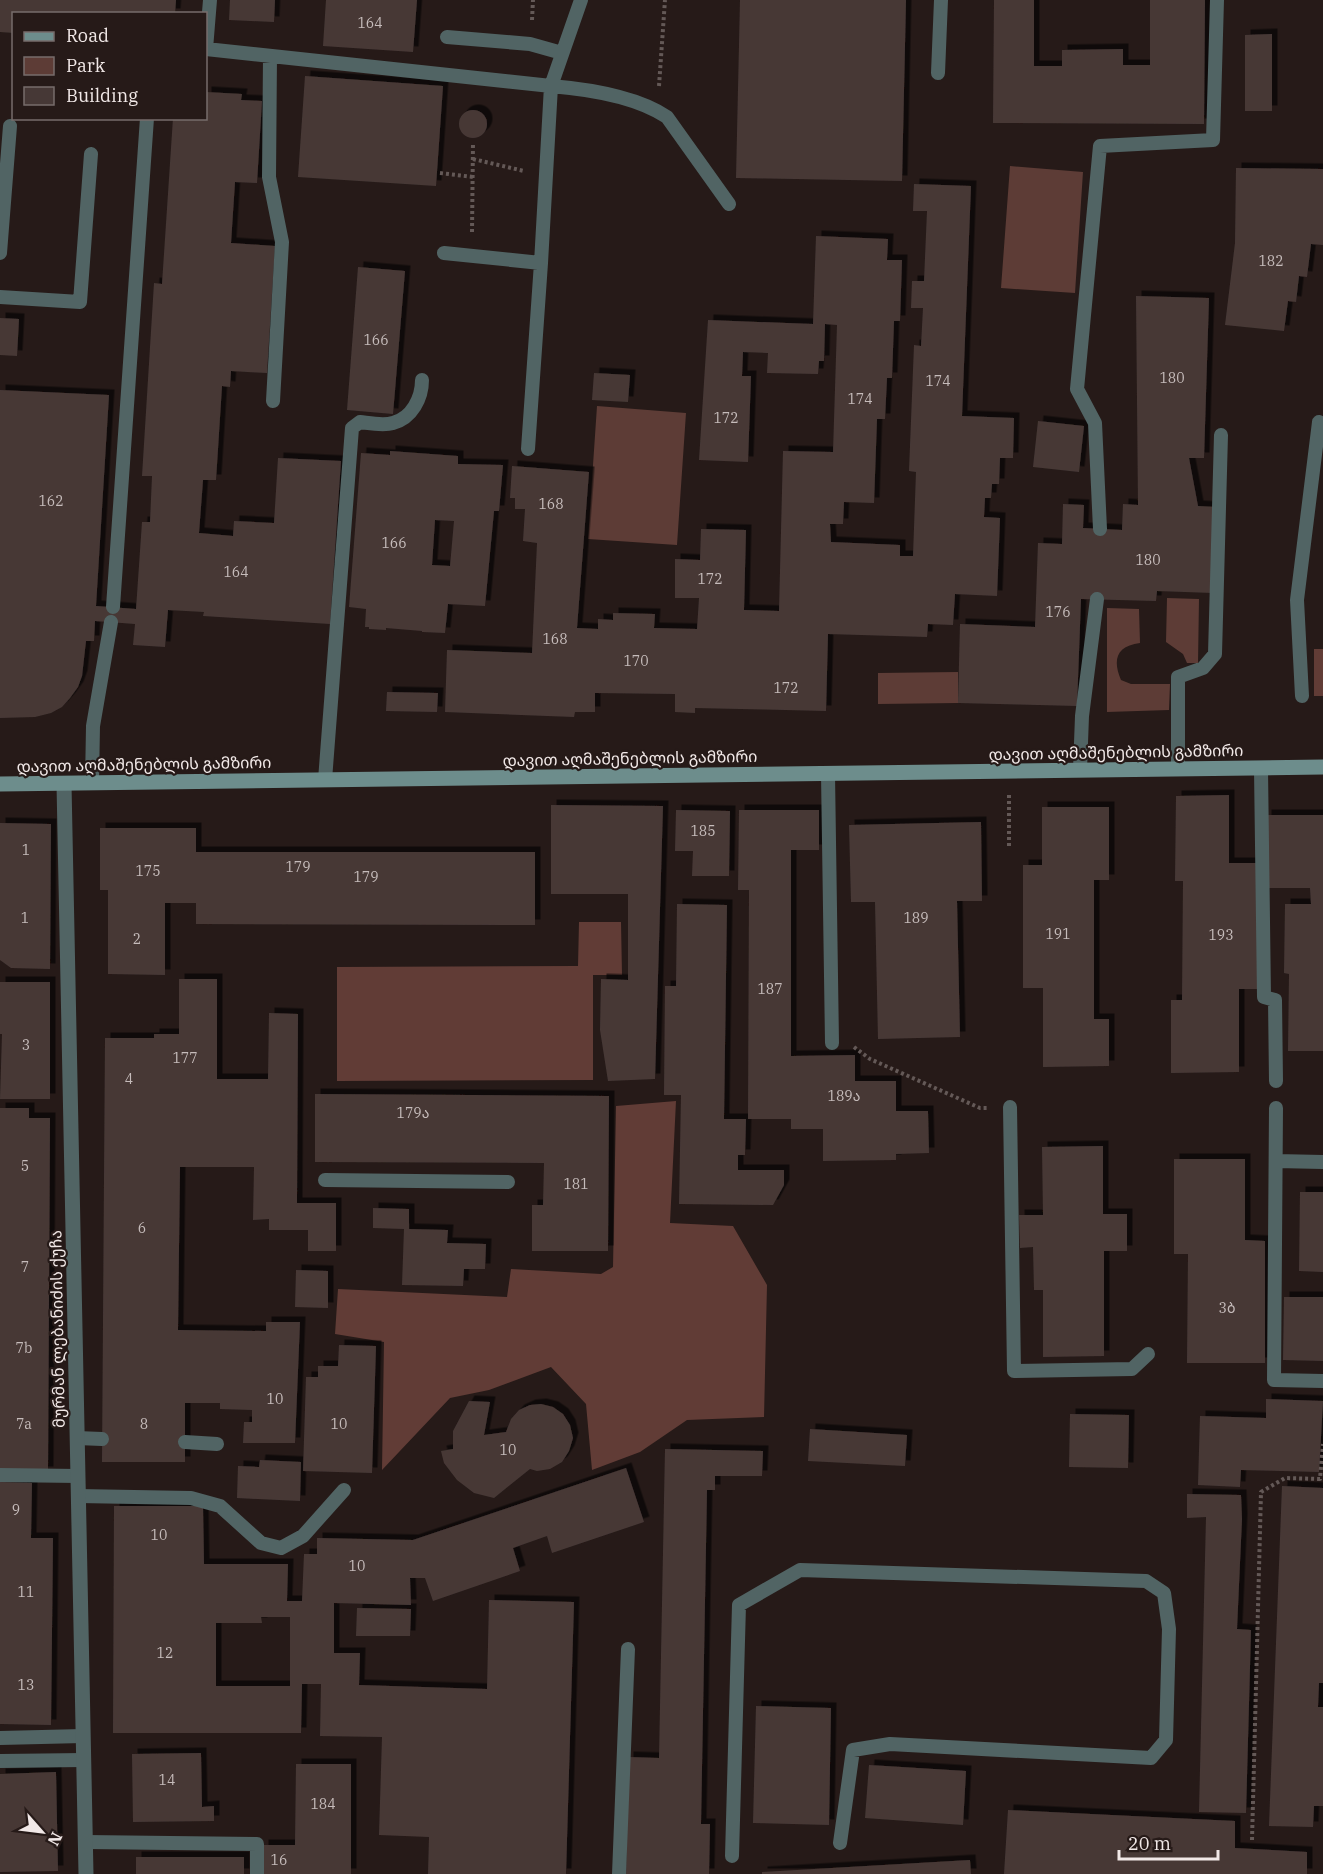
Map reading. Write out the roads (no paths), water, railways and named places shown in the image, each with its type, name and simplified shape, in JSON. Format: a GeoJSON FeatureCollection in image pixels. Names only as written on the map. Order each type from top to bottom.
{"type":"FeatureCollection","features":[{"type":"Feature","properties":{"kind":"main road","name":"დავით აღმაშენებლის გამზირი"},"geometry":{"type":"LineString","coordinates":[[1261,769],[1323,760]]}},
{"type":"Feature","properties":{"kind":"main road","name":"დავით აღმაშენებლის გამზირი"},"geometry":{"type":"LineString","coordinates":[[0,784],[1323,767]]}},
{"type":"Feature","properties":{"kind":"street","name":"მურმან ლებანიძის ქუჩა"},"geometry":{"type":"LineString","coordinates":[[64,784],[86,1874]]}},
{"type":"Feature","properties":{"kind":"lane"},"geometry":{"type":"LineString","coordinates":[[207,37],[210,0]]}},
{"type":"Feature","properties":{"kind":"lane"},"geometry":{"type":"LineString","coordinates":[[528,449],[551,86],[581,0]]}},
{"type":"Feature","properties":{"kind":"lane"},"geometry":{"type":"LineString","coordinates":[[938,74],[941,0]]}},
{"type":"Feature","properties":{"kind":"lane"},"geometry":{"type":"LineString","coordinates":[[1100,529],[1095,423],[1077,389],[1100,146],[1214,140],[1217,0]]}},
{"type":"Feature","properties":{"kind":"lane"},"geometry":{"type":"LineString","coordinates":[[447,37],[530,44],[562,53]]}},
{"type":"Feature","properties":{"kind":"lane"},"geometry":{"type":"LineString","coordinates":[[207,49],[584,89],[645,105],[667,117],[729,204]]}},
{"type":"Feature","properties":{"kind":"lane"},"geometry":{"type":"LineString","coordinates":[[270,56],[269,177],[282,242],[273,401]]}},
{"type":"Feature","properties":{"kind":"lane"},"geometry":{"type":"LineString","coordinates":[[112,607],[147,120]]}},
{"type":"Feature","properties":{"kind":"lane"},"geometry":{"type":"LineString","coordinates":[[0,253],[10,126]]}},
{"type":"Feature","properties":{"kind":"lane"},"geometry":{"type":"LineString","coordinates":[[0,297],[80,302],[91,154]]}},
{"type":"Feature","properties":{"kind":"lane"},"geometry":{"type":"LineString","coordinates":[[444,253],[541,263]]}},
{"type":"Feature","properties":{"kind":"lane"},"geometry":{"type":"LineString","coordinates":[[325,780],[352,428],[360,422],[392,424],[409,415],[422,390],[422,380]]}},
{"type":"Feature","properties":{"kind":"lane"},"geometry":{"type":"LineString","coordinates":[[1302,696],[1297,600],[1319,422]]}},
{"type":"Feature","properties":{"kind":"lane"},"geometry":{"type":"LineString","coordinates":[[1178,769],[1178,677],[1203,668],[1215,654],[1221,435]]}},
{"type":"Feature","properties":{"kind":"lane"},"geometry":{"type":"LineString","coordinates":[[1080,770],[1082,716],[1097,599]]}},
{"type":"Feature","properties":{"kind":"lane"},"geometry":{"type":"LineString","coordinates":[[92,783],[93,726],[111,622]]}},
{"type":"Feature","properties":{"kind":"lane"},"geometry":{"type":"LineString","coordinates":[[1261,769],[1264,997],[1275,1000],[1276,1081]]}},
{"type":"Feature","properties":{"kind":"lane"},"geometry":{"type":"LineString","coordinates":[[828,774],[832,1043]]}},
{"type":"Feature","properties":{"kind":"lane"},"geometry":{"type":"LineString","coordinates":[[1010,1107],[1014,1371],[1132,1369],[1148,1354]]}},
{"type":"Feature","properties":{"kind":"lane"},"geometry":{"type":"LineString","coordinates":[[1276,1108],[1274,1380],[1323,1381]]}},
{"type":"Feature","properties":{"kind":"lane"},"geometry":{"type":"LineString","coordinates":[[1276,1161],[1323,1162]]}},
{"type":"Feature","properties":{"kind":"lane"},"geometry":{"type":"LineString","coordinates":[[325,1180],[508,1182]]}},
{"type":"Feature","properties":{"kind":"lane"},"geometry":{"type":"LineString","coordinates":[[77,1438],[102,1439]]}},
{"type":"Feature","properties":{"kind":"lane"},"geometry":{"type":"LineString","coordinates":[[185,1443],[217,1444]]}},
{"type":"Feature","properties":{"kind":"lane"},"geometry":{"type":"LineString","coordinates":[[0,1475],[78,1476]]}},
{"type":"Feature","properties":{"kind":"lane"},"geometry":{"type":"LineString","coordinates":[[78,1496],[191,1498],[220,1506],[261,1543],[281,1548],[303,1536],[344,1490]]}},
{"type":"Feature","properties":{"kind":"lane"},"geometry":{"type":"LineString","coordinates":[[732,1856],[739,1605],[800,1570],[1146,1581],[1164,1593],[1168,1629],[1166,1740],[1151,1758],[890,1744],[853,1750],[840,1843]]}},
{"type":"Feature","properties":{"kind":"lane"},"geometry":{"type":"LineString","coordinates":[[619,1874],[628,1648]]}},
{"type":"Feature","properties":{"kind":"lane"},"geometry":{"type":"LineString","coordinates":[[0,1738],[83,1736]]}},
{"type":"Feature","properties":{"kind":"lane"},"geometry":{"type":"LineString","coordinates":[[0,1761],[84,1760]]}},
{"type":"Feature","properties":{"kind":"lane"},"geometry":{"type":"LineString","coordinates":[[86,1842],[257,1844],[256,1874]]}}]}
